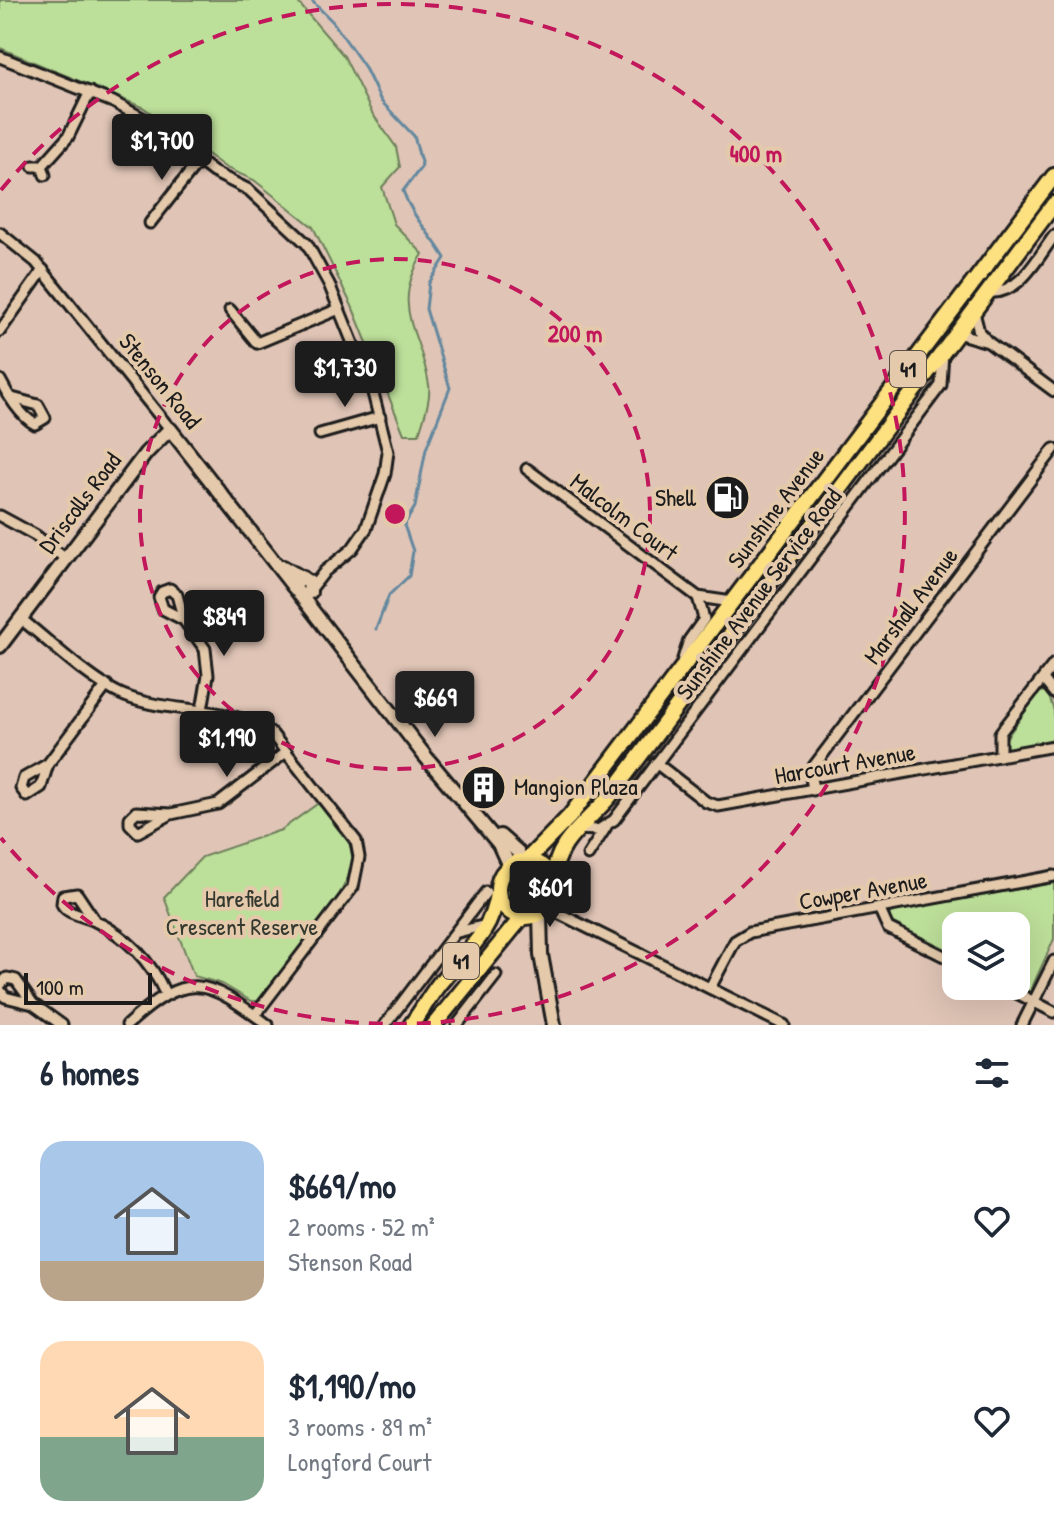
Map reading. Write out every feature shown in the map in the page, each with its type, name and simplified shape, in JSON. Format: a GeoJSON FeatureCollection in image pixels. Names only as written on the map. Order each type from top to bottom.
{"type":"FeatureCollection","features":[{"type":"Feature","properties":{"kind":"main road","name":"Sunshine Avenue"},"geometry":{"type":"LineString","coordinates":[[519,863],[562,827],[1054,176]]}},
{"type":"Feature","properties":{"kind":"main road","name":"Sunshine Avenue"},"geometry":{"type":"LineString","coordinates":[[553,882],[558,856],[575,829],[609,797],[1054,204]]}},
{"type":"Feature","properties":{"kind":"main road"},"geometry":{"type":"LineString","coordinates":[[946,319],[1004,254],[1021,249]]}},
{"type":"Feature","properties":{"kind":"main road"},"geometry":{"type":"LineString","coordinates":[[806,504],[812,507],[820,503],[871,447]]}},
{"type":"Feature","properties":{"kind":"main road"},"geometry":{"type":"LineString","coordinates":[[732,602],[734,628]]}},
{"type":"Feature","properties":{"kind":"main road"},"geometry":{"type":"LineString","coordinates":[[519,863],[540,865],[553,882]]}},
{"type":"Feature","properties":{"kind":"main road","name":"41"},"geometry":{"type":"LineString","coordinates":[[411,1025],[441,980],[468,955],[490,924],[492,892],[501,875],[519,863]]}},
{"type":"Feature","properties":{"kind":"main road","name":"41"},"geometry":{"type":"LineString","coordinates":[[540,913],[553,897],[553,882]]}},
{"type":"Feature","properties":{"kind":"main road"},"geometry":{"type":"LineString","coordinates":[[492,892],[505,908],[523,917],[540,913]]}},
{"type":"Feature","properties":{"kind":"main road","name":"41"},"geometry":{"type":"LineString","coordinates":[[434,1025],[478,967],[523,917]]}},
{"type":"Feature","properties":{"kind":"street"},"geometry":{"type":"LineString","coordinates":[[0,57],[90,92],[146,120],[199,161],[249,190],[298,232],[317,261],[339,309],[380,417],[387,463],[372,518],[352,549],[304,586]]}},
{"type":"Feature","properties":{"kind":"street"},"geometry":{"type":"LineString","coordinates":[[40,169],[68,137],[90,92]]}},
{"type":"Feature","properties":{"kind":"street"},"geometry":{"type":"LineString","coordinates":[[150,223],[199,161]]}},
{"type":"Feature","properties":{"kind":"street","name":"Stenson Road"},"geometry":{"type":"LineString","coordinates":[[0,233],[43,270],[277,564],[304,586],[320,618],[406,729],[499,844],[519,863]]}},
{"type":"Feature","properties":{"kind":"street"},"geometry":{"type":"LineString","coordinates":[[989,292],[1006,290],[1017,283],[1054,236]]}},
{"type":"Feature","properties":{"kind":"street"},"geometry":{"type":"LineString","coordinates":[[0,331],[43,270]]}},
{"type":"Feature","properties":{"kind":"street"},"geometry":{"type":"LineString","coordinates":[[230,310],[257,343],[339,309]]}},
{"type":"Feature","properties":{"kind":"street"},"geometry":{"type":"LineString","coordinates":[[974,312],[979,332],[988,342],[1054,391]]}},
{"type":"Feature","properties":{"kind":"street"},"geometry":{"type":"LineString","coordinates":[[957,333],[988,342]]}},
{"type":"Feature","properties":{"kind":"street","name":"Sunshine Avenue Service Road"},"geometry":{"type":"LineString","coordinates":[[588,855],[606,827],[941,385],[943,352]]}},
{"type":"Feature","properties":{"kind":"street"},"geometry":{"type":"LineString","coordinates":[[0,380],[12,398]]}},
{"type":"Feature","properties":{"kind":"street"},"geometry":{"type":"LineString","coordinates":[[320,434],[380,417]]}},
{"type":"Feature","properties":{"kind":"street","name":"Driscolls Road"},"geometry":{"type":"LineString","coordinates":[[0,646],[153,444],[170,429]]}},
{"type":"Feature","properties":{"kind":"street","name":"Marshall Avenue"},"geometry":{"type":"LineString","coordinates":[[813,790],[811,777],[814,766],[1054,449]]}},
{"type":"Feature","properties":{"kind":"street","name":"Malcolm Court"},"geometry":{"type":"LineString","coordinates":[[527,469],[698,597],[732,602]]}},
{"type":"Feature","properties":{"kind":"street"},"geometry":{"type":"LineString","coordinates":[[0,516],[35,535],[66,559]]}},
{"type":"Feature","properties":{"kind":"street"},"geometry":{"type":"LineString","coordinates":[[679,671],[689,640],[704,619],[698,597]]}},
{"type":"Feature","properties":{"kind":"street"},"geometry":{"type":"LineString","coordinates":[[21,619],[107,685],[141,701],[202,710],[255,723],[272,734],[356,841],[358,872],[353,887],[255,1015]]}},
{"type":"Feature","properties":{"kind":"street"},"geometry":{"type":"LineString","coordinates":[[184,620],[205,649],[208,662],[202,710]]}},
{"type":"Feature","properties":{"kind":"street"},"geometry":{"type":"LineString","coordinates":[[1000,756],[1000,733],[1054,664]]}},
{"type":"Feature","properties":{"kind":"street"},"geometry":{"type":"LineString","coordinates":[[1043,679],[1054,693]]}},
{"type":"Feature","properties":{"kind":"street"},"geometry":{"type":"LineString","coordinates":[[48,764],[107,685]]}},
{"type":"Feature","properties":{"kind":"street","name":"Harcourt Avenue"},"geometry":{"type":"LineString","coordinates":[[656,763],[706,802],[718,806],[1054,746]]}},
{"type":"Feature","properties":{"kind":"street"},"geometry":{"type":"LineString","coordinates":[[171,814],[218,804],[286,752]]}},
{"type":"Feature","properties":{"kind":"street"},"geometry":{"type":"LineString","coordinates":[[575,829],[594,831],[606,827]]}},
{"type":"Feature","properties":{"kind":"street","name":"Cowper Avenue"},"geometry":{"type":"LineString","coordinates":[[710,988],[741,936],[1054,876]]}},
{"type":"Feature","properties":{"kind":"street"},"geometry":{"type":"LineString","coordinates":[[385,1025],[492,892]]}},
{"type":"Feature","properties":{"kind":"street"},"geometry":{"type":"LineString","coordinates":[[879,908],[888,928],[942,955]]}},
{"type":"Feature","properties":{"kind":"street"},"geometry":{"type":"LineString","coordinates":[[540,913],[541,955],[554,1025]]}},
{"type":"Feature","properties":{"kind":"street"},"geometry":{"type":"LineString","coordinates":[[558,913],[784,1025]]}},
{"type":"Feature","properties":{"kind":"street"},"geometry":{"type":"LineString","coordinates":[[523,917],[541,955]]}},
{"type":"Feature","properties":{"kind":"street"},"geometry":{"type":"LineString","coordinates":[[95,921],[147,959],[165,993]]}},
{"type":"Feature","properties":{"kind":"street"},"geometry":{"type":"LineString","coordinates":[[458,932],[490,924]]}},
{"type":"Feature","properties":{"kind":"street"},"geometry":{"type":"LineString","coordinates":[[1022,1025],[1054,961]]}},
{"type":"Feature","properties":{"kind":"street"},"geometry":{"type":"LineString","coordinates":[[477,997],[478,967]]}},
{"type":"Feature","properties":{"kind":"street"},"geometry":{"type":"LineString","coordinates":[[457,1025],[496,975]]}},
{"type":"Feature","properties":{"kind":"street"},"geometry":{"type":"LineString","coordinates":[[33,1004],[5,997],[0,988],[7,978],[16,980],[33,1004],[62,1025]]}},
{"type":"Feature","properties":{"kind":"street"},"geometry":{"type":"LineString","coordinates":[[131,1024],[165,993],[186,987],[206,987],[228,995],[268,1025]]}},
{"type":"Feature","properties":{"kind":"street"},"geometry":{"type":"LineString","coordinates":[[1030,999],[1054,1012]]}},
{"type":"Feature","properties":{"kind":"green space"},"geometry":{"type":"Polygon","coordinates":[[[0,0],[296,0],[344,56],[372,113],[396,147],[400,167],[382,187],[394,224],[423,254],[408,290],[410,320],[429,385],[428,403],[419,434],[404,434],[352,306],[313,227],[254,180],[226,168],[144,108],[0,48],[0,0]]]}},
{"type":"Feature","properties":{"kind":"green space"},"geometry":{"type":"Polygon","coordinates":[[[1047,691],[1054,711],[1054,740],[1009,749],[1005,746],[1005,740],[1039,692],[1047,691]]]}},
{"type":"Feature","properties":{"kind":"green space","name":"Harefield Crescent Reserve"},"geometry":{"type":"Polygon","coordinates":[[[320,802],[343,832],[352,853],[351,868],[343,887],[316,929],[258,1001],[251,1001],[222,984],[194,976],[164,897],[202,857],[281,830],[320,802]]]}},
{"type":"Feature","properties":{"kind":"green space"},"geometry":{"type":"Polygon","coordinates":[[[526,869],[539,875],[545,888],[539,901],[526,907],[513,901],[507,888],[513,875],[526,869]]]}},
{"type":"Feature","properties":{"kind":"green space"},"geometry":{"type":"Polygon","coordinates":[[[1054,883],[1054,939],[1030,992],[1030,912],[942,912],[942,947],[889,921],[890,912],[1054,883]]]}},
{"type":"Feature","properties":{"kind":"waterway"},"geometry":{"type":"LineString","coordinates":[[311,0],[333,22],[364,66],[381,101],[414,136],[422,166],[403,191],[411,209],[445,258],[429,283],[426,309],[450,388],[426,449],[415,507],[404,525],[413,551],[409,576],[389,595],[376,629]]}},
{"type":"Feature","properties":{"kind":"place","name":"Shell"},"geometry":{"type":"Point","coordinates":[727,498]}},
{"type":"Feature","properties":{"kind":"place","name":"Mangion Plaza"},"geometry":{"type":"Point","coordinates":[483,787]}}]}
